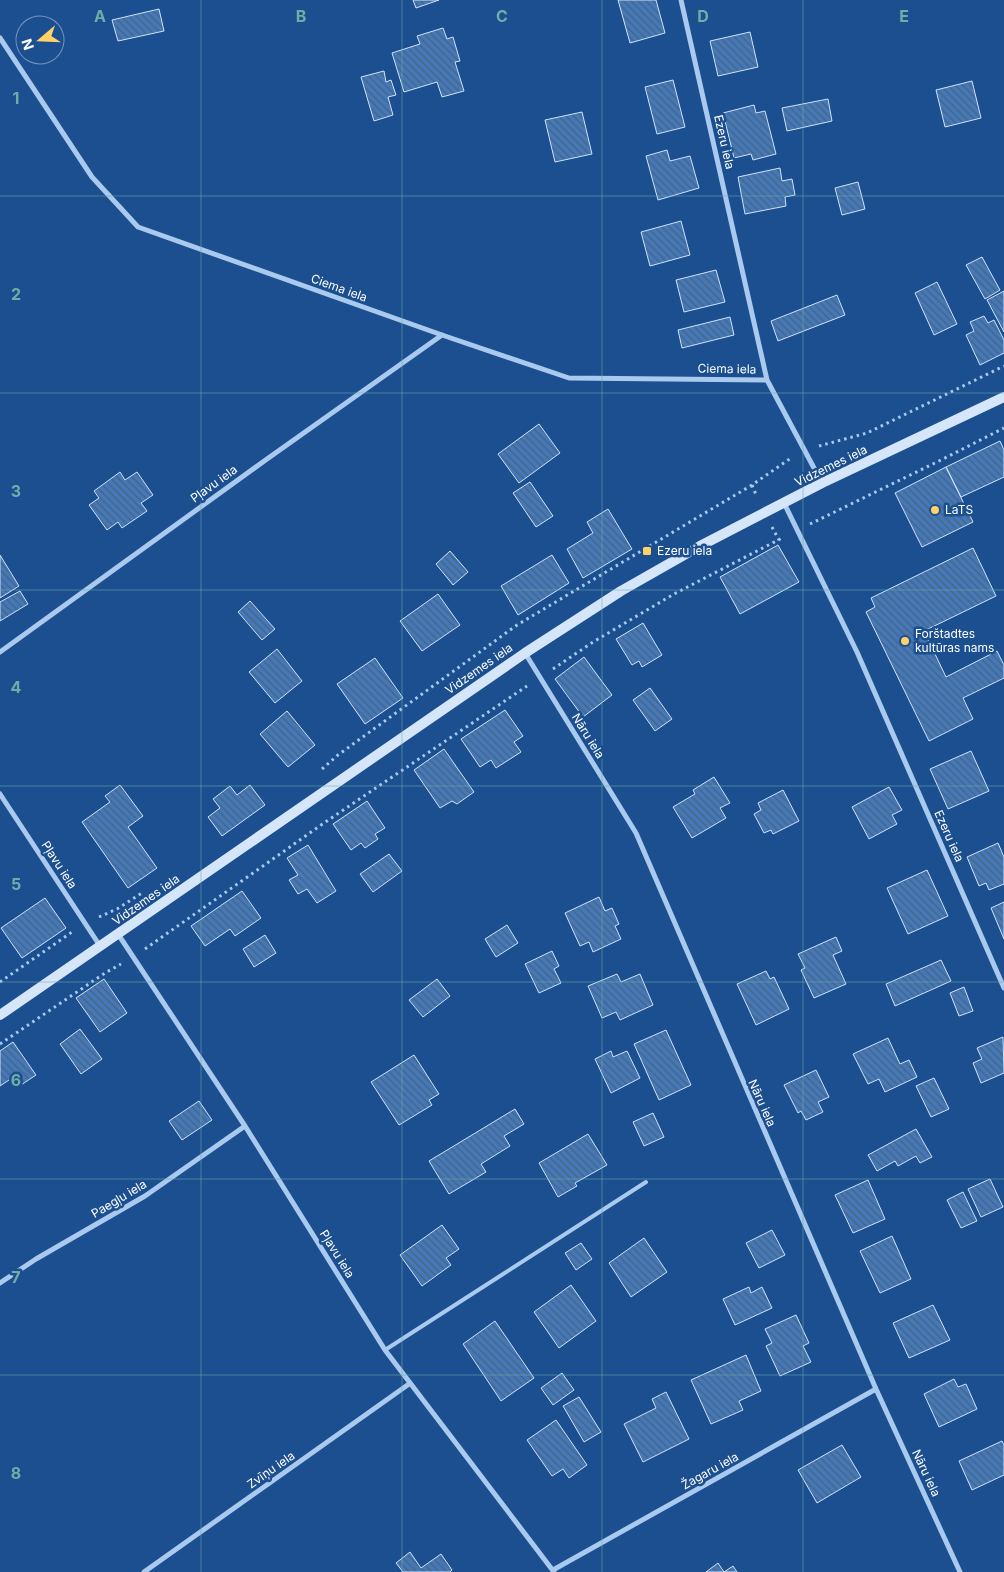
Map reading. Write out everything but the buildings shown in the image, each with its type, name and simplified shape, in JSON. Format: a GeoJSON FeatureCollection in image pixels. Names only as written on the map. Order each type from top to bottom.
{"type":"FeatureCollection","features":[{"type":"Feature","properties":{"kind":"street","name":"Ezeru iela"},"geometry":{"type":"LineString","coordinates":[[681,0],[768,380],[822,483]]}},
{"type":"Feature","properties":{"kind":"street","name":"Ciema iela"},"geometry":{"type":"LineString","coordinates":[[0,38],[92,177],[138,227],[569,378],[768,380]]}},
{"type":"Feature","properties":{"kind":"street","name":"Pļavu iela"},"geometry":{"type":"LineString","coordinates":[[0,652],[267,458],[442,335]]}},
{"type":"Feature","properties":{"kind":"street","name":"Vidzemes iela"},"geometry":{"type":"LineString","coordinates":[[0,1015],[525,653],[628,587],[700,546],[822,483],[1004,397]]}},
{"type":"Feature","properties":{"kind":"street","name":"Ezeru iela"},"geometry":{"type":"LineString","coordinates":[[784,503],[857,652],[1004,987]]}},
{"type":"Feature","properties":{"kind":"street","name":"Nāru iela"},"geometry":{"type":"LineString","coordinates":[[525,653],[636,833],[876,1389],[960,1572]]}},
{"type":"Feature","properties":{"kind":"street","name":"Pļavu iela"},"geometry":{"type":"LineString","coordinates":[[0,794],[101,947]]}},
{"type":"Feature","properties":{"kind":"street","name":"Pļavu iela"},"geometry":{"type":"LineString","coordinates":[[118,934],[245,1126],[385,1350],[409,1384],[554,1571]]}},
{"type":"Feature","properties":{"kind":"street","name":"Paegļu iela"},"geometry":{"type":"LineString","coordinates":[[0,1283],[36,1259],[145,1196],[245,1126]]}},
{"type":"Feature","properties":{"kind":"street","name":"Zvīņu iela"},"geometry":{"type":"LineString","coordinates":[[144,1572],[409,1384]]}},
{"type":"Feature","properties":{"kind":"street","name":"Žagaru iela"},"geometry":{"type":"LineString","coordinates":[[554,1571],[876,1389]]}},
{"type":"Feature","properties":{"kind":"lane"},"geometry":{"type":"LineString","coordinates":[[385,1350],[646,1182]]}},
{"type":"Feature","properties":{"kind":"path"},"geometry":{"type":"LineString","coordinates":[[0,1044],[105,973],[133,957],[324,823],[593,642],[674,594],[797,530],[1004,428]]}},
{"type":"Feature","properties":{"kind":"place","name":"LaTS"},"geometry":{"type":"Point","coordinates":[935,510]}},
{"type":"Feature","properties":{"kind":"place","name":"Ezeru iela"},"geometry":{"type":"Point","coordinates":[647,551]}},
{"type":"Feature","properties":{"kind":"place","name":"Forštadtes kultūras nams"},"geometry":{"type":"Point","coordinates":[905,641]}}]}
